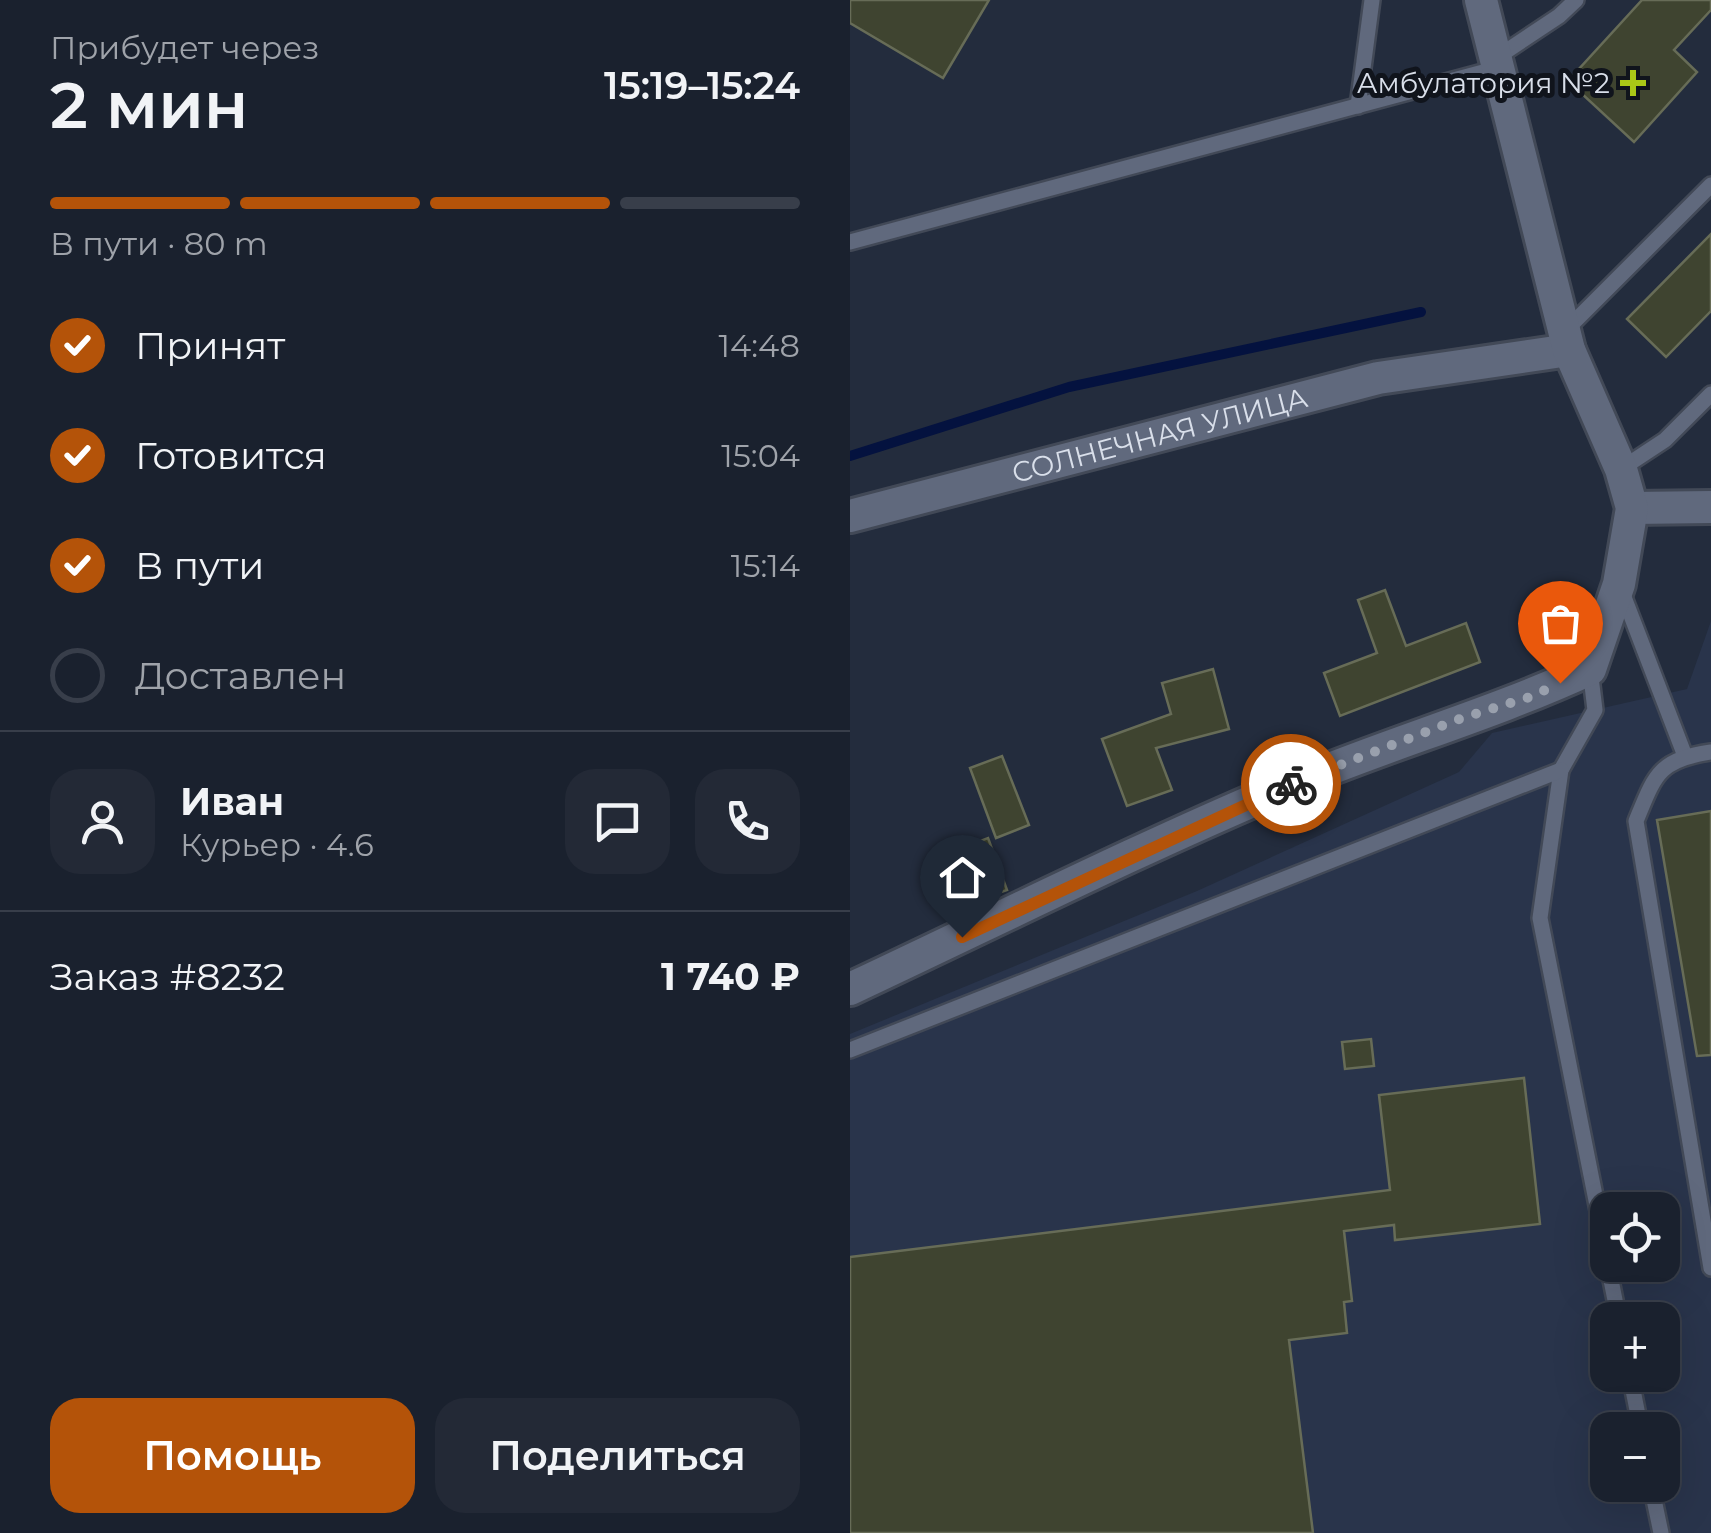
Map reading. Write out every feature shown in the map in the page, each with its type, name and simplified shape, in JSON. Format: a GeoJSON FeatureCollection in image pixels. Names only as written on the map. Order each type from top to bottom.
{"type":"FeatureCollection","features":[{"type":"Feature","properties":{"kind":"street"},"geometry":{"type":"LineString","coordinates":[[850,989],[1286,786],[1462,718],[1530,697],[1590,669],[1619,584],[1632,508],[1622,469],[1566,341],[1481,0]]}},
{"type":"Feature","properties":{"kind":"street","name":"СОЛНЕЧНАЯ УЛИЦА"},"geometry":{"type":"LineString","coordinates":[[850,516],[1378,378],[1566,341]]}},
{"type":"Feature","properties":{"kind":"street"},"geometry":{"type":"LineString","coordinates":[[1632,508],[1711,507]]}},
{"type":"Feature","properties":{"kind":"lane"},"geometry":{"type":"LineString","coordinates":[[1358,106],[1372,0]]}},
{"type":"Feature","properties":{"kind":"lane"},"geometry":{"type":"LineString","coordinates":[[850,242],[1358,106],[1497,63],[1576,0]]}},
{"type":"Feature","properties":{"kind":"lane"},"geometry":{"type":"LineString","coordinates":[[1566,341],[1711,185]]}},
{"type":"Feature","properties":{"kind":"lane"},"geometry":{"type":"LineString","coordinates":[[1622,469],[1665,440],[1711,394]]}},
{"type":"Feature","properties":{"kind":"lane"},"geometry":{"type":"LineString","coordinates":[[1619,584],[1684,756]]}},
{"type":"Feature","properties":{"kind":"lane"},"geometry":{"type":"LineString","coordinates":[[1590,669],[1594,710],[1561,770],[1540,918],[1594,1192]]}},
{"type":"Feature","properties":{"kind":"lane"},"geometry":{"type":"LineString","coordinates":[[1711,752],[1684,756],[1655,775],[1636,821],[1711,1268]]}},
{"type":"Feature","properties":{"kind":"lane"},"geometry":{"type":"LineString","coordinates":[[850,1050],[1561,770]]}},
{"type":"Feature","properties":{"kind":"lane"},"geometry":{"type":"LineString","coordinates":[[1655,1502],[1661,1533]]}},
{"type":"Feature","properties":{"kind":"shaded area"},"geometry":{"type":"Polygon","coordinates":[[[1711,621],[1711,1533],[850,1533],[850,1034],[1197,891],[1459,772],[1492,733],[1687,689],[1711,621]]]}},
{"type":"Feature","properties":{"kind":"building"},"geometry":{"type":"Polygon","coordinates":[[[850,0],[989,0],[943,78],[850,23],[850,0]]]}},
{"type":"Feature","properties":{"kind":"building"},"geometry":{"type":"Polygon","coordinates":[[[1642,0],[1711,0],[1711,10],[1674,50],[1697,72],[1634,142],[1568,81],[1642,0]]]}},
{"type":"Feature","properties":{"kind":"building"},"geometry":{"type":"Polygon","coordinates":[[[1711,234],[1711,311],[1666,357],[1627,319],[1711,234]]]}},
{"type":"Feature","properties":{"kind":"building"},"geometry":{"type":"Polygon","coordinates":[[[1385,590],[1406,646],[1466,623],[1480,662],[1340,716],[1324,673],[1377,653],[1358,600],[1385,590]]]}},
{"type":"Feature","properties":{"kind":"building"},"geometry":{"type":"Polygon","coordinates":[[[1213,669],[1229,729],[1156,748],[1172,790],[1127,806],[1102,739],[1171,714],[1162,683],[1213,669]]]}},
{"type":"Feature","properties":{"kind":"building"},"geometry":{"type":"Polygon","coordinates":[[[1002,756],[1029,825],[996,838],[970,768],[1002,756]]]}},
{"type":"Feature","properties":{"kind":"building"},"geometry":{"type":"Polygon","coordinates":[[[1711,811],[1711,1055],[1697,1056],[1657,820],[1711,811]]]}},
{"type":"Feature","properties":{"kind":"building"},"geometry":{"type":"Polygon","coordinates":[[[988,838],[1007,890],[962,906],[943,855],[988,838]]]}},
{"type":"Feature","properties":{"kind":"building"},"geometry":{"type":"Polygon","coordinates":[[[1371,1039],[1374,1066],[1345,1069],[1342,1042],[1371,1039]]]}},
{"type":"Feature","properties":{"kind":"building"},"geometry":{"type":"Polygon","coordinates":[[[1524,1078],[1540,1224],[1395,1240],[1394,1225],[1344,1231],[1352,1301],[1344,1302],[1347,1333],[1289,1340],[1313,1533],[850,1533],[850,1257],[1390,1190],[1379,1095],[1524,1078]]]}},
{"type":"Feature","properties":{"kind":"waterway"},"geometry":{"type":"LineString","coordinates":[[850,456],[1069,387],[1421,312]]}},
{"type":"Feature","properties":{"kind":"way so far"},"geometry":{"type":"LineString","coordinates":[[1291,784],[1560,683]]}},
{"type":"Feature","properties":{"kind":"place","name":"Амбулатория №2"},"geometry":{"type":"Point","coordinates":[1633,83]}},
{"type":"Feature","properties":{"kind":"route"},"geometry":{"type":"LineString","coordinates":[[962,937],[1291,784]]}}]}
